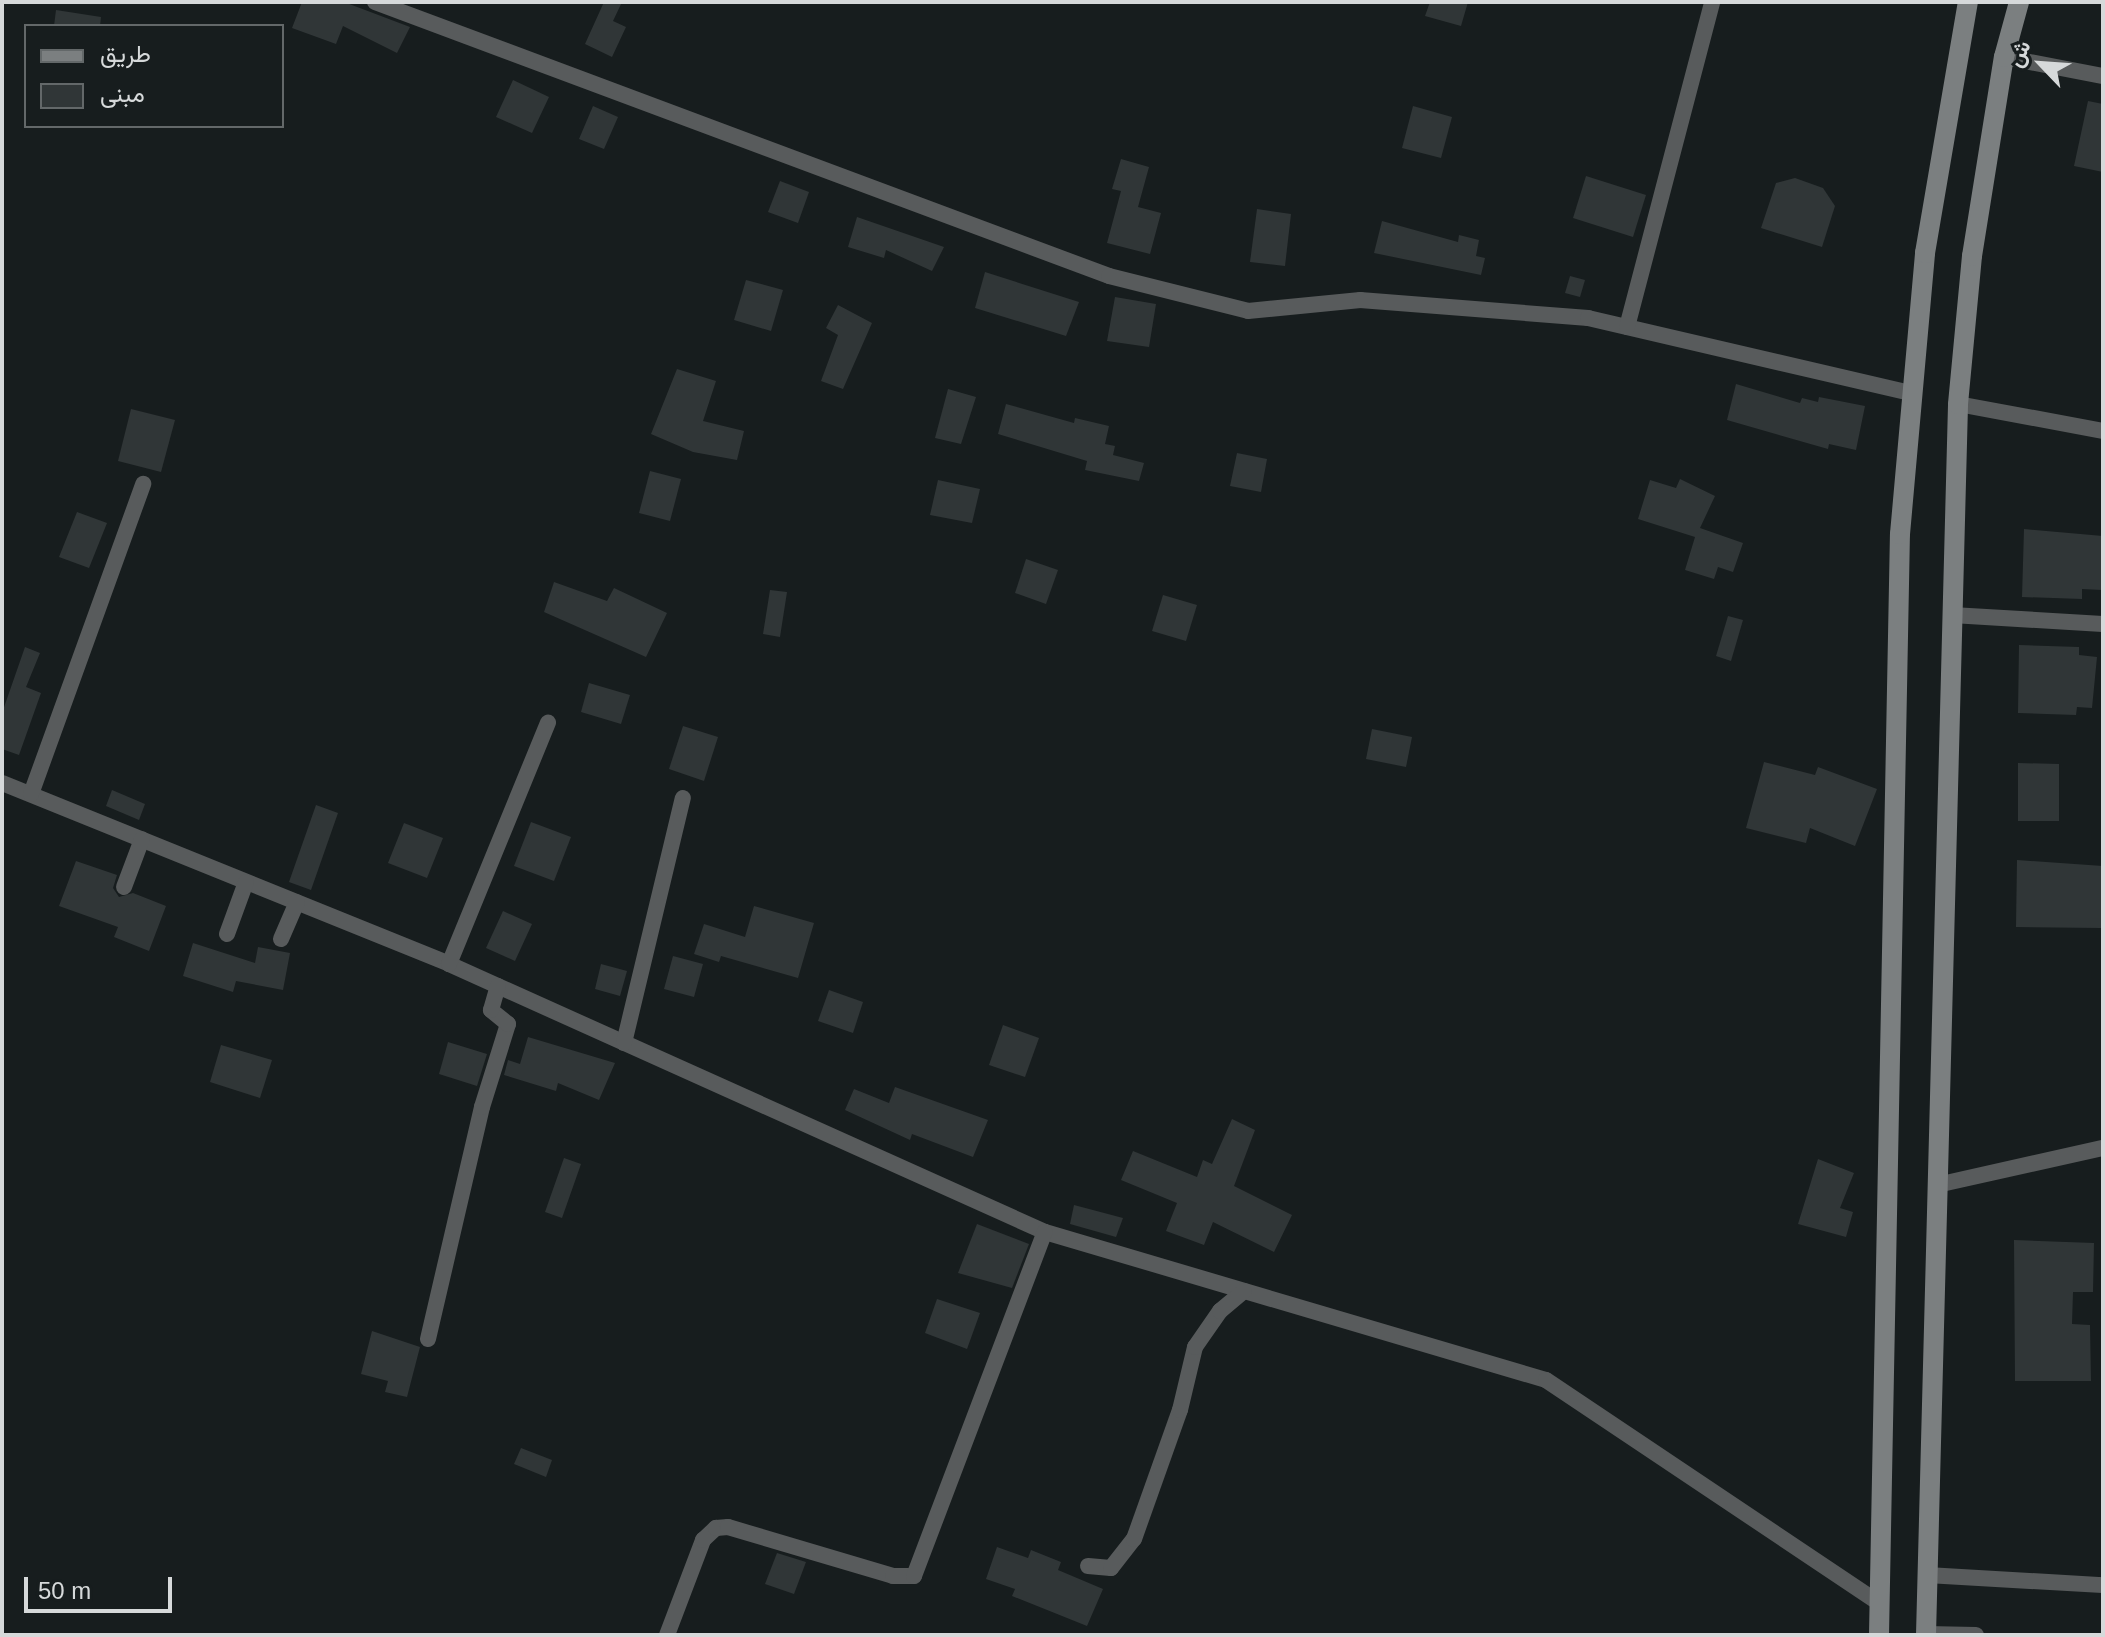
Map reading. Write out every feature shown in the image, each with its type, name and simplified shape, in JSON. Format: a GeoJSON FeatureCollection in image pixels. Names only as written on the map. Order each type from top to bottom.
{"type":"FeatureCollection","features":[{"type":"Feature","properties":{"kind":"main road"},"geometry":{"type":"LineString","coordinates":[[1879,1635],[1900,534],[1910,393],[1937,175],[1968,2]]}},
{"type":"Feature","properties":{"kind":"main road"},"geometry":{"type":"LineString","coordinates":[[1926,1634],[1958,404],[1972,256],[2004,57],[2019,2]]}},
{"type":"Feature","properties":{"kind":"street"},"geometry":{"type":"LineString","coordinates":[[375,2],[1109,276],[1248,311],[1360,300],[1588,318],[1910,393]]}},
{"type":"Feature","properties":{"kind":"street"},"geometry":{"type":"LineString","coordinates":[[1627,327],[1712,2]]}},
{"type":"Feature","properties":{"kind":"street"},"geometry":{"type":"LineString","coordinates":[[2004,57],[2103,76]]}},
{"type":"Feature","properties":{"kind":"street"},"geometry":{"type":"LineString","coordinates":[[1958,404],[2103,431]]}},
{"type":"Feature","properties":{"kind":"street"},"geometry":{"type":"LineString","coordinates":[[31,794],[143,484]]}},
{"type":"Feature","properties":{"kind":"street"},"geometry":{"type":"LineString","coordinates":[[1952,615],[2103,624]]}},
{"type":"Feature","properties":{"kind":"street"},"geometry":{"type":"LineString","coordinates":[[449,964],[548,723]]}},
{"type":"Feature","properties":{"kind":"street"},"geometry":{"type":"LineString","coordinates":[[2,783],[449,964],[1045,1232],[1546,1380],[1879,1603]]}},
{"type":"Feature","properties":{"kind":"street"},"geometry":{"type":"LineString","coordinates":[[624,1043],[683,798]]}},
{"type":"Feature","properties":{"kind":"street"},"geometry":{"type":"LineString","coordinates":[[124,887],[142,839]]}},
{"type":"Feature","properties":{"kind":"street"},"geometry":{"type":"LineString","coordinates":[[227,934],[246,882]]}},
{"type":"Feature","properties":{"kind":"street"},"geometry":{"type":"LineString","coordinates":[[281,939],[297,902]]}},
{"type":"Feature","properties":{"kind":"street"},"geometry":{"type":"LineString","coordinates":[[428,1339],[482,1107],[508,1024],[491,1010],[498,986]]}},
{"type":"Feature","properties":{"kind":"street"},"geometry":{"type":"LineString","coordinates":[[1937,1185],[2103,1148]]}},
{"type":"Feature","properties":{"kind":"street"},"geometry":{"type":"LineString","coordinates":[[667,1635],[703,1540],[716,1528],[728,1527],[893,1576],[914,1576],[1045,1232]]}},
{"type":"Feature","properties":{"kind":"street"},"geometry":{"type":"LineString","coordinates":[[1088,1566],[1111,1568],[1134,1539],[1180,1410],[1195,1347],[1220,1311],[1244,1291]]}},
{"type":"Feature","properties":{"kind":"street"},"geometry":{"type":"LineString","coordinates":[[1927,1575],[2103,1585]]}},
{"type":"Feature","properties":{"kind":"street"},"geometry":{"type":"LineString","coordinates":[[1926,1634],[1976,1635]]}},
{"type":"Feature","properties":{"kind":"building"},"geometry":{"type":"Polygon","coordinates":[[[302,2],[344,2],[410,27],[397,53],[343,26],[336,44],[292,28],[302,2]]]}},
{"type":"Feature","properties":{"kind":"building"},"geometry":{"type":"Polygon","coordinates":[[[604,2],[622,2],[613,21],[626,27],[612,57],[585,44],[604,2]]]}},
{"type":"Feature","properties":{"kind":"building"},"geometry":{"type":"Polygon","coordinates":[[[1430,2],[1468,2],[1461,26],[1425,16],[1430,2]]]}},
{"type":"Feature","properties":{"kind":"building"},"geometry":{"type":"Polygon","coordinates":[[[56,10],[101,17],[100,24],[54,24],[56,10]]]}},
{"type":"Feature","properties":{"kind":"building"},"geometry":{"type":"Polygon","coordinates":[[[513,80],[549,97],[532,133],[496,117],[513,80]]]}},
{"type":"Feature","properties":{"kind":"building"},"geometry":{"type":"Polygon","coordinates":[[[2088,101],[2103,104],[2103,172],[2074,166],[2088,101]]]}},
{"type":"Feature","properties":{"kind":"building"},"geometry":{"type":"Polygon","coordinates":[[[593,106],[618,117],[604,149],[579,139],[593,106]]]}},
{"type":"Feature","properties":{"kind":"building"},"geometry":{"type":"Polygon","coordinates":[[[1413,106],[1452,117],[1441,158],[1402,148],[1413,106]]]}},
{"type":"Feature","properties":{"kind":"building"},"geometry":{"type":"Polygon","coordinates":[[[1121,159],[1149,167],[1138,207],[1161,213],[1150,254],[1107,243],[1121,191],[1112,189],[1121,159]]]}},
{"type":"Feature","properties":{"kind":"building"},"geometry":{"type":"Polygon","coordinates":[[[1586,176],[1646,195],[1633,237],[1573,218],[1586,176]]]}},
{"type":"Feature","properties":{"kind":"building"},"geometry":{"type":"Polygon","coordinates":[[[1795,178],[1823,188],[1835,206],[1822,247],[1761,228],[1776,183],[1795,178]]]}},
{"type":"Feature","properties":{"kind":"building"},"geometry":{"type":"Polygon","coordinates":[[[780,181],[809,192],[798,223],[768,212],[780,181]]]}},
{"type":"Feature","properties":{"kind":"building"},"geometry":{"type":"Polygon","coordinates":[[[1257,209],[1291,214],[1285,266],[1250,262],[1257,209]]]}},
{"type":"Feature","properties":{"kind":"building"},"geometry":{"type":"Polygon","coordinates":[[[857,217],[944,247],[932,271],[886,250],[884,258],[848,247],[857,217]]]}},
{"type":"Feature","properties":{"kind":"building"},"geometry":{"type":"Polygon","coordinates":[[[1382,221],[1458,242],[1459,235],[1479,240],[1476,256],[1485,258],[1481,275],[1374,253],[1382,221]]]}},
{"type":"Feature","properties":{"kind":"building"},"geometry":{"type":"Polygon","coordinates":[[[985,272],[1079,302],[1066,336],[975,308],[985,272]]]}},
{"type":"Feature","properties":{"kind":"building"},"geometry":{"type":"Polygon","coordinates":[[[1570,276],[1585,280],[1580,297],[1565,293],[1570,276]]]}},
{"type":"Feature","properties":{"kind":"building"},"geometry":{"type":"Polygon","coordinates":[[[746,280],[783,290],[771,331],[734,320],[746,280]]]}},
{"type":"Feature","properties":{"kind":"building"},"geometry":{"type":"Polygon","coordinates":[[[1115,297],[1156,304],[1149,347],[1107,341],[1115,297]]]}},
{"type":"Feature","properties":{"kind":"building"},"geometry":{"type":"Polygon","coordinates":[[[838,305],[872,323],[843,389],[821,381],[838,335],[826,328],[838,305]]]}},
{"type":"Feature","properties":{"kind":"building"},"geometry":{"type":"Polygon","coordinates":[[[677,369],[716,381],[703,421],[744,431],[737,460],[693,452],[651,434],[677,369]]]}},
{"type":"Feature","properties":{"kind":"building"},"geometry":{"type":"Polygon","coordinates":[[[1736,384],[1800,403],[1802,398],[1818,402],[1819,397],[1865,406],[1856,450],[1829,444],[1828,449],[1727,420],[1736,384]]]}},
{"type":"Feature","properties":{"kind":"building"},"geometry":{"type":"Polygon","coordinates":[[[948,389],[976,397],[961,444],[935,438],[948,389]]]}},
{"type":"Feature","properties":{"kind":"building"},"geometry":{"type":"Polygon","coordinates":[[[1006,404],[1074,423],[1075,418],[1109,426],[1105,444],[1115,446],[1113,455],[1144,463],[1139,481],[1085,470],[1087,461],[998,434],[1006,404]]]}},
{"type":"Feature","properties":{"kind":"building"},"geometry":{"type":"Polygon","coordinates":[[[131,409],[175,420],[161,472],[118,461],[131,409]]]}},
{"type":"Feature","properties":{"kind":"building"},"geometry":{"type":"Polygon","coordinates":[[[1237,453],[1267,459],[1261,492],[1230,486],[1237,453]]]}},
{"type":"Feature","properties":{"kind":"building"},"geometry":{"type":"Polygon","coordinates":[[[650,471],[681,479],[670,521],[639,513],[650,471]]]}},
{"type":"Feature","properties":{"kind":"building"},"geometry":{"type":"Polygon","coordinates":[[[1680,479],[1715,496],[1700,528],[1743,543],[1733,572],[1718,567],[1714,579],[1685,570],[1695,537],[1638,519],[1650,480],[1676,488],[1680,479]]]}},
{"type":"Feature","properties":{"kind":"building"},"geometry":{"type":"Polygon","coordinates":[[[938,480],[980,489],[972,523],[930,515],[938,480]]]}},
{"type":"Feature","properties":{"kind":"building"},"geometry":{"type":"Polygon","coordinates":[[[77,512],[107,523],[89,568],[59,557],[77,512]]]}},
{"type":"Feature","properties":{"kind":"building"},"geometry":{"type":"Polygon","coordinates":[[[2024,529],[2103,536],[2102,590],[2082,589],[2082,599],[2022,597],[2024,529]]]}},
{"type":"Feature","properties":{"kind":"building"},"geometry":{"type":"Polygon","coordinates":[[[1026,559],[1058,570],[1046,604],[1015,593],[1026,559]]]}},
{"type":"Feature","properties":{"kind":"building"},"geometry":{"type":"Polygon","coordinates":[[[554,582],[607,601],[614,588],[667,613],[646,657],[544,612],[554,582]]]}},
{"type":"Feature","properties":{"kind":"building"},"geometry":{"type":"Polygon","coordinates":[[[770,590],[787,592],[780,637],[763,634],[770,590]]]}},
{"type":"Feature","properties":{"kind":"building"},"geometry":{"type":"Polygon","coordinates":[[[1163,595],[1197,605],[1186,641],[1152,631],[1163,595]]]}},
{"type":"Feature","properties":{"kind":"building"},"geometry":{"type":"Polygon","coordinates":[[[1728,616],[1743,620],[1731,661],[1716,656],[1728,616]]]}},
{"type":"Feature","properties":{"kind":"building"},"geometry":{"type":"Polygon","coordinates":[[[2019,645],[2079,647],[2079,655],[2097,657],[2092,708],[2077,707],[2076,715],[2018,713],[2019,645]]]}},
{"type":"Feature","properties":{"kind":"building"},"geometry":{"type":"Polygon","coordinates":[[[25,647],[40,653],[26,687],[41,693],[19,755],[2,749],[2,713],[25,647]]]}},
{"type":"Feature","properties":{"kind":"building"},"geometry":{"type":"Polygon","coordinates":[[[589,683],[630,695],[621,724],[581,712],[589,683]]]}},
{"type":"Feature","properties":{"kind":"building"},"geometry":{"type":"Polygon","coordinates":[[[683,726],[718,737],[704,781],[669,769],[683,726]]]}},
{"type":"Feature","properties":{"kind":"building"},"geometry":{"type":"Polygon","coordinates":[[[1372,729],[1412,737],[1406,767],[1366,759],[1372,729]]]}},
{"type":"Feature","properties":{"kind":"building"},"geometry":{"type":"Polygon","coordinates":[[[1764,762],[1815,775],[1818,767],[1877,789],[1855,846],[1810,828],[1806,843],[1746,828],[1764,762]]]}},
{"type":"Feature","properties":{"kind":"building"},"geometry":{"type":"Polygon","coordinates":[[[2018,763],[2059,764],[2059,821],[2018,821],[2018,763]]]}},
{"type":"Feature","properties":{"kind":"building"},"geometry":{"type":"Polygon","coordinates":[[[112,790],[145,804],[139,820],[106,806],[112,790]]]}},
{"type":"Feature","properties":{"kind":"building"},"geometry":{"type":"Polygon","coordinates":[[[316,805],[338,813],[311,890],[289,882],[316,805]]]}},
{"type":"Feature","properties":{"kind":"building"},"geometry":{"type":"Polygon","coordinates":[[[531,822],[571,837],[554,881],[514,866],[531,822]]]}},
{"type":"Feature","properties":{"kind":"building"},"geometry":{"type":"Polygon","coordinates":[[[404,823],[443,838],[427,878],[388,863],[404,823]]]}},
{"type":"Feature","properties":{"kind":"building"},"geometry":{"type":"Polygon","coordinates":[[[2017,860],[2103,866],[2101,928],[2016,927],[2017,860]]]}},
{"type":"Feature","properties":{"kind":"building"},"geometry":{"type":"Polygon","coordinates":[[[76,861],[117,875],[113,888],[119,897],[133,893],[166,906],[149,951],[114,937],[118,927],[59,906],[76,861]]]}},
{"type":"Feature","properties":{"kind":"building"},"geometry":{"type":"Polygon","coordinates":[[[754,906],[814,923],[798,978],[721,956],[719,962],[694,954],[704,924],[745,937],[754,906]]]}},
{"type":"Feature","properties":{"kind":"building"},"geometry":{"type":"Polygon","coordinates":[[[503,911],[532,924],[515,961],[486,948],[503,911]]]}},
{"type":"Feature","properties":{"kind":"building"},"geometry":{"type":"Polygon","coordinates":[[[193,943],[255,963],[258,947],[290,953],[283,990],[236,981],[233,992],[183,976],[193,943]]]}},
{"type":"Feature","properties":{"kind":"building"},"geometry":{"type":"Polygon","coordinates":[[[673,956],[703,964],[694,997],[664,989],[673,956]]]}},
{"type":"Feature","properties":{"kind":"building"},"geometry":{"type":"Polygon","coordinates":[[[601,964],[627,971],[620,996],[595,989],[601,964]]]}},
{"type":"Feature","properties":{"kind":"building"},"geometry":{"type":"Polygon","coordinates":[[[829,990],[863,1002],[853,1033],[818,1021],[829,990]]]}},
{"type":"Feature","properties":{"kind":"building"},"geometry":{"type":"Polygon","coordinates":[[[1003,1025],[1039,1038],[1025,1077],[989,1065],[1003,1025]]]}},
{"type":"Feature","properties":{"kind":"building"},"geometry":{"type":"Polygon","coordinates":[[[528,1037],[615,1063],[599,1100],[558,1083],[556,1091],[504,1075],[508,1060],[520,1064],[528,1037]]]}},
{"type":"Feature","properties":{"kind":"building"},"geometry":{"type":"Polygon","coordinates":[[[448,1042],[487,1054],[477,1086],[439,1074],[448,1042]]]}},
{"type":"Feature","properties":{"kind":"building"},"geometry":{"type":"Polygon","coordinates":[[[221,1045],[272,1060],[260,1098],[210,1082],[221,1045]]]}},
{"type":"Feature","properties":{"kind":"building"},"geometry":{"type":"Polygon","coordinates":[[[895,1087],[988,1120],[973,1157],[912,1134],[910,1140],[845,1110],[854,1089],[889,1103],[895,1087]]]}},
{"type":"Feature","properties":{"kind":"building"},"geometry":{"type":"Polygon","coordinates":[[[1232,1119],[1255,1130],[1234,1186],[1292,1215],[1274,1252],[1213,1222],[1204,1245],[1166,1231],[1177,1203],[1121,1180],[1133,1151],[1197,1177],[1203,1160],[1212,1164],[1232,1119]]]}},
{"type":"Feature","properties":{"kind":"building"},"geometry":{"type":"Polygon","coordinates":[[[564,1158],[581,1164],[562,1218],[545,1212],[564,1158]]]}},
{"type":"Feature","properties":{"kind":"building"},"geometry":{"type":"Polygon","coordinates":[[[1818,1159],[1854,1173],[1840,1208],[1853,1212],[1846,1237],[1798,1224],[1818,1159]]]}},
{"type":"Feature","properties":{"kind":"building"},"geometry":{"type":"Polygon","coordinates":[[[1074,1205],[1123,1218],[1116,1237],[1070,1224],[1074,1205]]]}},
{"type":"Feature","properties":{"kind":"building"},"geometry":{"type":"Polygon","coordinates":[[[977,1224],[1029,1244],[1012,1288],[958,1273],[977,1224]]]}},
{"type":"Feature","properties":{"kind":"building"},"geometry":{"type":"Polygon","coordinates":[[[2014,1240],[2094,1243],[2093,1292],[2073,1292],[2072,1324],[2090,1325],[2091,1381],[2015,1381],[2014,1240]]]}},
{"type":"Feature","properties":{"kind":"building"},"geometry":{"type":"Polygon","coordinates":[[[937,1299],[980,1313],[967,1349],[925,1333],[937,1299]]]}},
{"type":"Feature","properties":{"kind":"building"},"geometry":{"type":"Polygon","coordinates":[[[372,1331],[420,1347],[407,1397],[385,1392],[388,1381],[361,1374],[372,1331]]]}},
{"type":"Feature","properties":{"kind":"building"},"geometry":{"type":"Polygon","coordinates":[[[521,1448],[552,1460],[546,1477],[514,1464],[521,1448]]]}},
{"type":"Feature","properties":{"kind":"building"},"geometry":{"type":"Polygon","coordinates":[[[997,1547],[1028,1558],[1031,1550],[1061,1562],[1058,1570],[1103,1589],[1087,1626],[1012,1596],[1015,1589],[986,1579],[997,1547]]]}},
{"type":"Feature","properties":{"kind":"building"},"geometry":{"type":"Polygon","coordinates":[[[777,1553],[806,1562],[794,1594],[765,1584],[777,1553]]]}}]}
